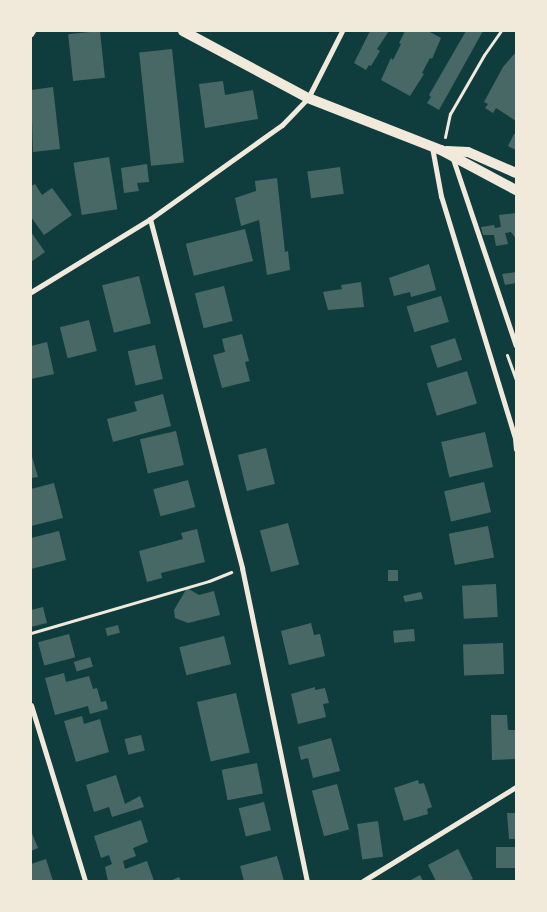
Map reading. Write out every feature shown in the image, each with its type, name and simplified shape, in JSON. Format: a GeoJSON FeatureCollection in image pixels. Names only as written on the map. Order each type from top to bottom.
{"type":"FeatureCollection","features":[{"type":"Feature","properties":{"kind":"main road"},"geometry":{"type":"LineString","coordinates":[[183,31],[308,98],[437,148],[516,190]]}},
{"type":"Feature","properties":{"kind":"main road"},"geometry":{"type":"LineString","coordinates":[[437,148],[468,152],[516,173]]}},
{"type":"Feature","properties":{"kind":"street"},"geometry":{"type":"LineString","coordinates":[[31,292],[150,219],[274,131],[308,98],[342,31]]}},
{"type":"Feature","properties":{"kind":"street"},"geometry":{"type":"LineString","coordinates":[[437,148],[441,196],[515,438],[516,449]]}},
{"type":"Feature","properties":{"kind":"street"},"geometry":{"type":"LineString","coordinates":[[452,156],[516,346]]}},
{"type":"Feature","properties":{"kind":"street"},"geometry":{"type":"LineString","coordinates":[[150,219],[242,568],[307,881]]}},
{"type":"Feature","properties":{"kind":"street"},"geometry":{"type":"LineString","coordinates":[[31,705],[85,881]]}},
{"type":"Feature","properties":{"kind":"street"},"geometry":{"type":"LineString","coordinates":[[363,881],[516,788]]}},
{"type":"Feature","properties":{"kind":"path"},"geometry":{"type":"LineString","coordinates":[[437,148],[450,114],[484,55],[501,31]]}},
{"type":"Feature","properties":{"kind":"path"},"geometry":{"type":"LineString","coordinates":[[31,634],[209,581],[242,568]]}},
{"type":"Feature","properties":{"kind":"building"},"geometry":{"type":"Polygon","coordinates":[[[100,31],[105,78],[73,81],[68,34],[100,31]]]}},
{"type":"Feature","properties":{"kind":"building"},"geometry":{"type":"Polygon","coordinates":[[[370,31],[389,31],[377,49],[380,51],[371,66],[369,65],[366,70],[354,63],[370,31]]]}},
{"type":"Feature","properties":{"kind":"building"},"geometry":{"type":"Polygon","coordinates":[[[405,31],[428,31],[441,38],[432,59],[430,58],[422,73],[424,74],[410,96],[381,80],[391,58],[393,60],[401,44],[399,43],[405,31]]]}},
{"type":"Feature","properties":{"kind":"building"},"geometry":{"type":"Polygon","coordinates":[[[466,31],[483,31],[439,110],[427,103],[431,97],[429,95],[466,31]]]}},
{"type":"Feature","properties":{"kind":"building"},"geometry":{"type":"Polygon","coordinates":[[[172,49],[184,162],[151,166],[139,52],[172,49]]]}},
{"type":"Feature","properties":{"kind":"building"},"geometry":{"type":"Polygon","coordinates":[[[516,52],[516,121],[496,108],[493,113],[485,108],[488,104],[484,102],[503,67],[516,52]]]}},
{"type":"Feature","properties":{"kind":"building"},"geometry":{"type":"Polygon","coordinates":[[[223,81],[225,95],[253,90],[258,119],[205,128],[199,84],[223,81]]]}},
{"type":"Feature","properties":{"kind":"building"},"geometry":{"type":"Polygon","coordinates":[[[53,87],[60,149],[33,152],[31,90],[53,87]]]}},
{"type":"Feature","properties":{"kind":"building"},"geometry":{"type":"Polygon","coordinates":[[[514,134],[516,134],[516,150],[508,146],[514,134]]]}},
{"type":"Feature","properties":{"kind":"building"},"geometry":{"type":"Polygon","coordinates":[[[109,157],[117,209],[82,215],[73,163],[109,157]]]}},
{"type":"Feature","properties":{"kind":"building"},"geometry":{"type":"Polygon","coordinates":[[[147,164],[149,182],[137,183],[139,191],[124,193],[121,168],[147,164]]]}},
{"type":"Feature","properties":{"kind":"building"},"geometry":{"type":"Polygon","coordinates":[[[340,167],[344,194],[311,198],[307,172],[340,167]]]}},
{"type":"Feature","properties":{"kind":"building"},"geometry":{"type":"Polygon","coordinates":[[[277,178],[285,252],[288,251],[290,270],[267,275],[259,220],[241,226],[235,198],[256,191],[255,181],[277,178]]]}},
{"type":"Feature","properties":{"kind":"building"},"geometry":{"type":"Polygon","coordinates":[[[35,184],[42,195],[52,188],[72,215],[44,235],[31,217],[31,186],[35,184]]]}},
{"type":"Feature","properties":{"kind":"building"},"geometry":{"type":"Polygon","coordinates":[[[516,213],[516,239],[511,232],[505,233],[508,244],[496,246],[494,235],[483,235],[481,227],[494,225],[495,228],[501,227],[499,215],[516,213]]]}},
{"type":"Feature","properties":{"kind":"building"},"geometry":{"type":"Polygon","coordinates":[[[245,229],[253,261],[194,276],[186,244],[245,229]]]}},
{"type":"Feature","properties":{"kind":"building"},"geometry":{"type":"Polygon","coordinates":[[[31,232],[45,252],[31,262],[31,232]]]}},
{"type":"Feature","properties":{"kind":"building"},"geometry":{"type":"Polygon","coordinates":[[[429,264],[436,290],[411,297],[410,292],[394,296],[389,278],[429,264]]]}},
{"type":"Feature","properties":{"kind":"building"},"geometry":{"type":"Polygon","coordinates":[[[516,272],[516,283],[505,285],[502,274],[516,272]]]}},
{"type":"Feature","properties":{"kind":"building"},"geometry":{"type":"Polygon","coordinates":[[[139,276],[151,324],[114,333],[102,285],[139,276]]]}},
{"type":"Feature","properties":{"kind":"building"},"geometry":{"type":"Polygon","coordinates":[[[361,282],[364,307],[328,310],[323,292],[342,289],[341,285],[361,282]]]}},
{"type":"Feature","properties":{"kind":"building"},"geometry":{"type":"Polygon","coordinates":[[[224,286],[233,321],[204,328],[195,293],[224,286]]]}},
{"type":"Feature","properties":{"kind":"building"},"geometry":{"type":"Polygon","coordinates":[[[441,296],[449,322],[414,332],[407,307],[441,296]]]}},
{"type":"Feature","properties":{"kind":"building"},"geometry":{"type":"Polygon","coordinates":[[[89,320],[97,351],[68,358],[60,327],[89,320]]]}},
{"type":"Feature","properties":{"kind":"building"},"geometry":{"type":"Polygon","coordinates":[[[242,334],[249,361],[245,362],[250,381],[222,388],[213,355],[225,352],[222,339],[242,334]]]}},
{"type":"Feature","properties":{"kind":"building"},"geometry":{"type":"Polygon","coordinates":[[[455,338],[462,360],[437,368],[430,346],[455,338]]]}},
{"type":"Feature","properties":{"kind":"building"},"geometry":{"type":"Polygon","coordinates":[[[47,342],[54,374],[31,379],[31,346],[47,342]]]}},
{"type":"Feature","properties":{"kind":"building"},"geometry":{"type":"Polygon","coordinates":[[[155,345],[163,379],[136,385],[128,351],[155,345]]]}},
{"type":"Feature","properties":{"kind":"building"},"geometry":{"type":"Polygon","coordinates":[[[467,371],[477,404],[437,416],[427,383],[467,371]]]}},
{"type":"Feature","properties":{"kind":"building"},"geometry":{"type":"Polygon","coordinates":[[[163,394],[171,426],[113,442],[107,419],[137,411],[134,402],[163,394]]]}},
{"type":"Feature","properties":{"kind":"building"},"geometry":{"type":"Polygon","coordinates":[[[176,431],[184,465],[148,473],[140,439],[176,431]]]}},
{"type":"Feature","properties":{"kind":"building"},"geometry":{"type":"Polygon","coordinates":[[[485,432],[493,467],[449,477],[441,442],[485,432]]]}},
{"type":"Feature","properties":{"kind":"building"},"geometry":{"type":"Polygon","coordinates":[[[266,448],[275,484],[247,491],[238,455],[266,448]]]}},
{"type":"Feature","properties":{"kind":"building"},"geometry":{"type":"Polygon","coordinates":[[[31,453],[38,477],[31,478],[31,453]]]}},
{"type":"Feature","properties":{"kind":"building"},"geometry":{"type":"Polygon","coordinates":[[[188,480],[195,507],[160,516],[153,489],[188,480]]]}},
{"type":"Feature","properties":{"kind":"building"},"geometry":{"type":"Polygon","coordinates":[[[484,482],[491,512],[451,521],[444,491],[484,482]]]}},
{"type":"Feature","properties":{"kind":"building"},"geometry":{"type":"Polygon","coordinates":[[[54,483],[63,518],[31,526],[31,489],[54,483]]]}},
{"type":"Feature","properties":{"kind":"building"},"geometry":{"type":"Polygon","coordinates":[[[288,523],[299,565],[271,572],[260,531],[288,523]]]}},
{"type":"Feature","properties":{"kind":"building"},"geometry":{"type":"Polygon","coordinates":[[[488,526],[494,557],[455,565],[449,534],[488,526]]]}},
{"type":"Feature","properties":{"kind":"building"},"geometry":{"type":"Polygon","coordinates":[[[197,529],[205,562],[161,573],[162,578],[147,582],[139,551],[183,539],[181,533],[197,529]]]}},
{"type":"Feature","properties":{"kind":"building"},"geometry":{"type":"Polygon","coordinates":[[[59,531],[66,560],[31,569],[31,538],[59,531]]]}},
{"type":"Feature","properties":{"kind":"building"},"geometry":{"type":"Polygon","coordinates":[[[388,570],[398,570],[398,581],[388,581],[388,570]]]}},
{"type":"Feature","properties":{"kind":"building"},"geometry":{"type":"Polygon","coordinates":[[[496,584],[498,617],[464,619],[462,586],[496,584]]]}},
{"type":"Feature","properties":{"kind":"building"},"geometry":{"type":"Polygon","coordinates":[[[187,588],[199,595],[214,591],[220,615],[188,623],[175,618],[174,610],[187,588]]]}},
{"type":"Feature","properties":{"kind":"building"},"geometry":{"type":"Polygon","coordinates":[[[421,592],[423,599],[405,602],[403,596],[421,592]]]}},
{"type":"Feature","properties":{"kind":"building"},"geometry":{"type":"Polygon","coordinates":[[[43,607],[47,623],[31,627],[31,610],[43,607]]]}},
{"type":"Feature","properties":{"kind":"building"},"geometry":{"type":"Polygon","coordinates":[[[311,623],[314,635],[320,634],[325,656],[289,665],[281,631],[311,623]]]}},
{"type":"Feature","properties":{"kind":"building"},"geometry":{"type":"Polygon","coordinates":[[[118,625],[120,633],[107,636],[105,628],[118,625]]]}},
{"type":"Feature","properties":{"kind":"building"},"geometry":{"type":"Polygon","coordinates":[[[414,629],[415,641],[394,643],[393,631],[414,629]]]}},
{"type":"Feature","properties":{"kind":"building"},"geometry":{"type":"Polygon","coordinates":[[[69,634],[75,657],[44,665],[38,642],[69,634]]]}},
{"type":"Feature","properties":{"kind":"building"},"geometry":{"type":"Polygon","coordinates":[[[224,636],[231,664],[186,675],[179,647],[224,636]]]}},
{"type":"Feature","properties":{"kind":"building"},"geometry":{"type":"Polygon","coordinates":[[[503,643],[504,674],[464,675],[463,644],[503,643]]]}},
{"type":"Feature","properties":{"kind":"building"},"geometry":{"type":"Polygon","coordinates":[[[90,657],[93,667],[77,672],[74,662],[90,657]]]}},
{"type":"Feature","properties":{"kind":"building"},"geometry":{"type":"Polygon","coordinates":[[[64,673],[66,682],[89,676],[93,689],[97,688],[101,702],[106,701],[108,709],[90,714],[88,706],[55,715],[45,678],[64,673]]]}},
{"type":"Feature","properties":{"kind":"building"},"geometry":{"type":"Polygon","coordinates":[[[315,687],[315,690],[325,688],[329,703],[323,704],[326,717],[298,724],[291,694],[315,687]]]}},
{"type":"Feature","properties":{"kind":"building"},"geometry":{"type":"Polygon","coordinates":[[[236,693],[250,752],[211,761],[197,702],[236,693]]]}},
{"type":"Feature","properties":{"kind":"building"},"geometry":{"type":"Polygon","coordinates":[[[491,715],[507,715],[508,730],[516,730],[516,759],[492,760],[491,715]]]}},
{"type":"Feature","properties":{"kind":"building"},"geometry":{"type":"Polygon","coordinates":[[[82,716],[84,724],[100,719],[109,752],[76,762],[64,721],[82,716]]]}},
{"type":"Feature","properties":{"kind":"building"},"geometry":{"type":"Polygon","coordinates":[[[141,735],[145,751],[128,755],[125,739],[141,735]]]}},
{"type":"Feature","properties":{"kind":"building"},"geometry":{"type":"Polygon","coordinates":[[[331,738],[340,771],[313,778],[308,758],[301,760],[298,747],[331,738]]]}},
{"type":"Feature","properties":{"kind":"building"},"geometry":{"type":"Polygon","coordinates":[[[257,763],[263,793],[228,800],[222,770],[257,763]]]}},
{"type":"Feature","properties":{"kind":"building"},"geometry":{"type":"Polygon","coordinates":[[[116,775],[125,804],[140,796],[144,807],[112,817],[109,807],[94,812],[86,785],[116,775]]]}},
{"type":"Feature","properties":{"kind":"building"},"geometry":{"type":"Polygon","coordinates":[[[418,780],[419,784],[424,783],[432,807],[427,809],[428,814],[404,821],[394,788],[418,780]]]}},
{"type":"Feature","properties":{"kind":"building"},"geometry":{"type":"Polygon","coordinates":[[[337,784],[349,829],[324,836],[312,791],[337,784]]]}},
{"type":"Feature","properties":{"kind":"building"},"geometry":{"type":"Polygon","coordinates":[[[264,802],[271,830],[246,836],[239,808],[264,802]]]}},
{"type":"Feature","properties":{"kind":"building"},"geometry":{"type":"Polygon","coordinates":[[[507,813],[516,813],[516,839],[509,839],[507,813]]]}},
{"type":"Feature","properties":{"kind":"building"},"geometry":{"type":"Polygon","coordinates":[[[141,820],[148,842],[133,848],[136,856],[123,861],[125,869],[147,861],[154,881],[108,881],[105,867],[112,864],[109,855],[101,858],[94,836],[141,820]]]}},
{"type":"Feature","properties":{"kind":"building"},"geometry":{"type":"Polygon","coordinates":[[[378,821],[383,857],[362,860],[357,824],[378,821]]]}},
{"type":"Feature","properties":{"kind":"building"},"geometry":{"type":"Polygon","coordinates":[[[31,831],[38,848],[31,851],[31,831]]]}},
{"type":"Feature","properties":{"kind":"building"},"geometry":{"type":"Polygon","coordinates":[[[496,847],[516,847],[516,868],[496,868],[496,847]]]}},
{"type":"Feature","properties":{"kind":"building"},"geometry":{"type":"Polygon","coordinates":[[[458,849],[473,879],[468,881],[436,881],[428,865],[458,849]]]}},
{"type":"Feature","properties":{"kind":"building"},"geometry":{"type":"Polygon","coordinates":[[[277,856],[284,881],[244,881],[240,866],[277,856]]]}},
{"type":"Feature","properties":{"kind":"building"},"geometry":{"type":"Polygon","coordinates":[[[46,859],[53,881],[31,881],[31,864],[46,859]]]}},
{"type":"Feature","properties":{"kind":"building"},"geometry":{"type":"Polygon","coordinates":[[[420,875],[423,881],[409,881],[420,875]]]}},
{"type":"Feature","properties":{"kind":"building"},"geometry":{"type":"Polygon","coordinates":[[[179,877],[181,881],[170,881],[179,877]]]}}]}
